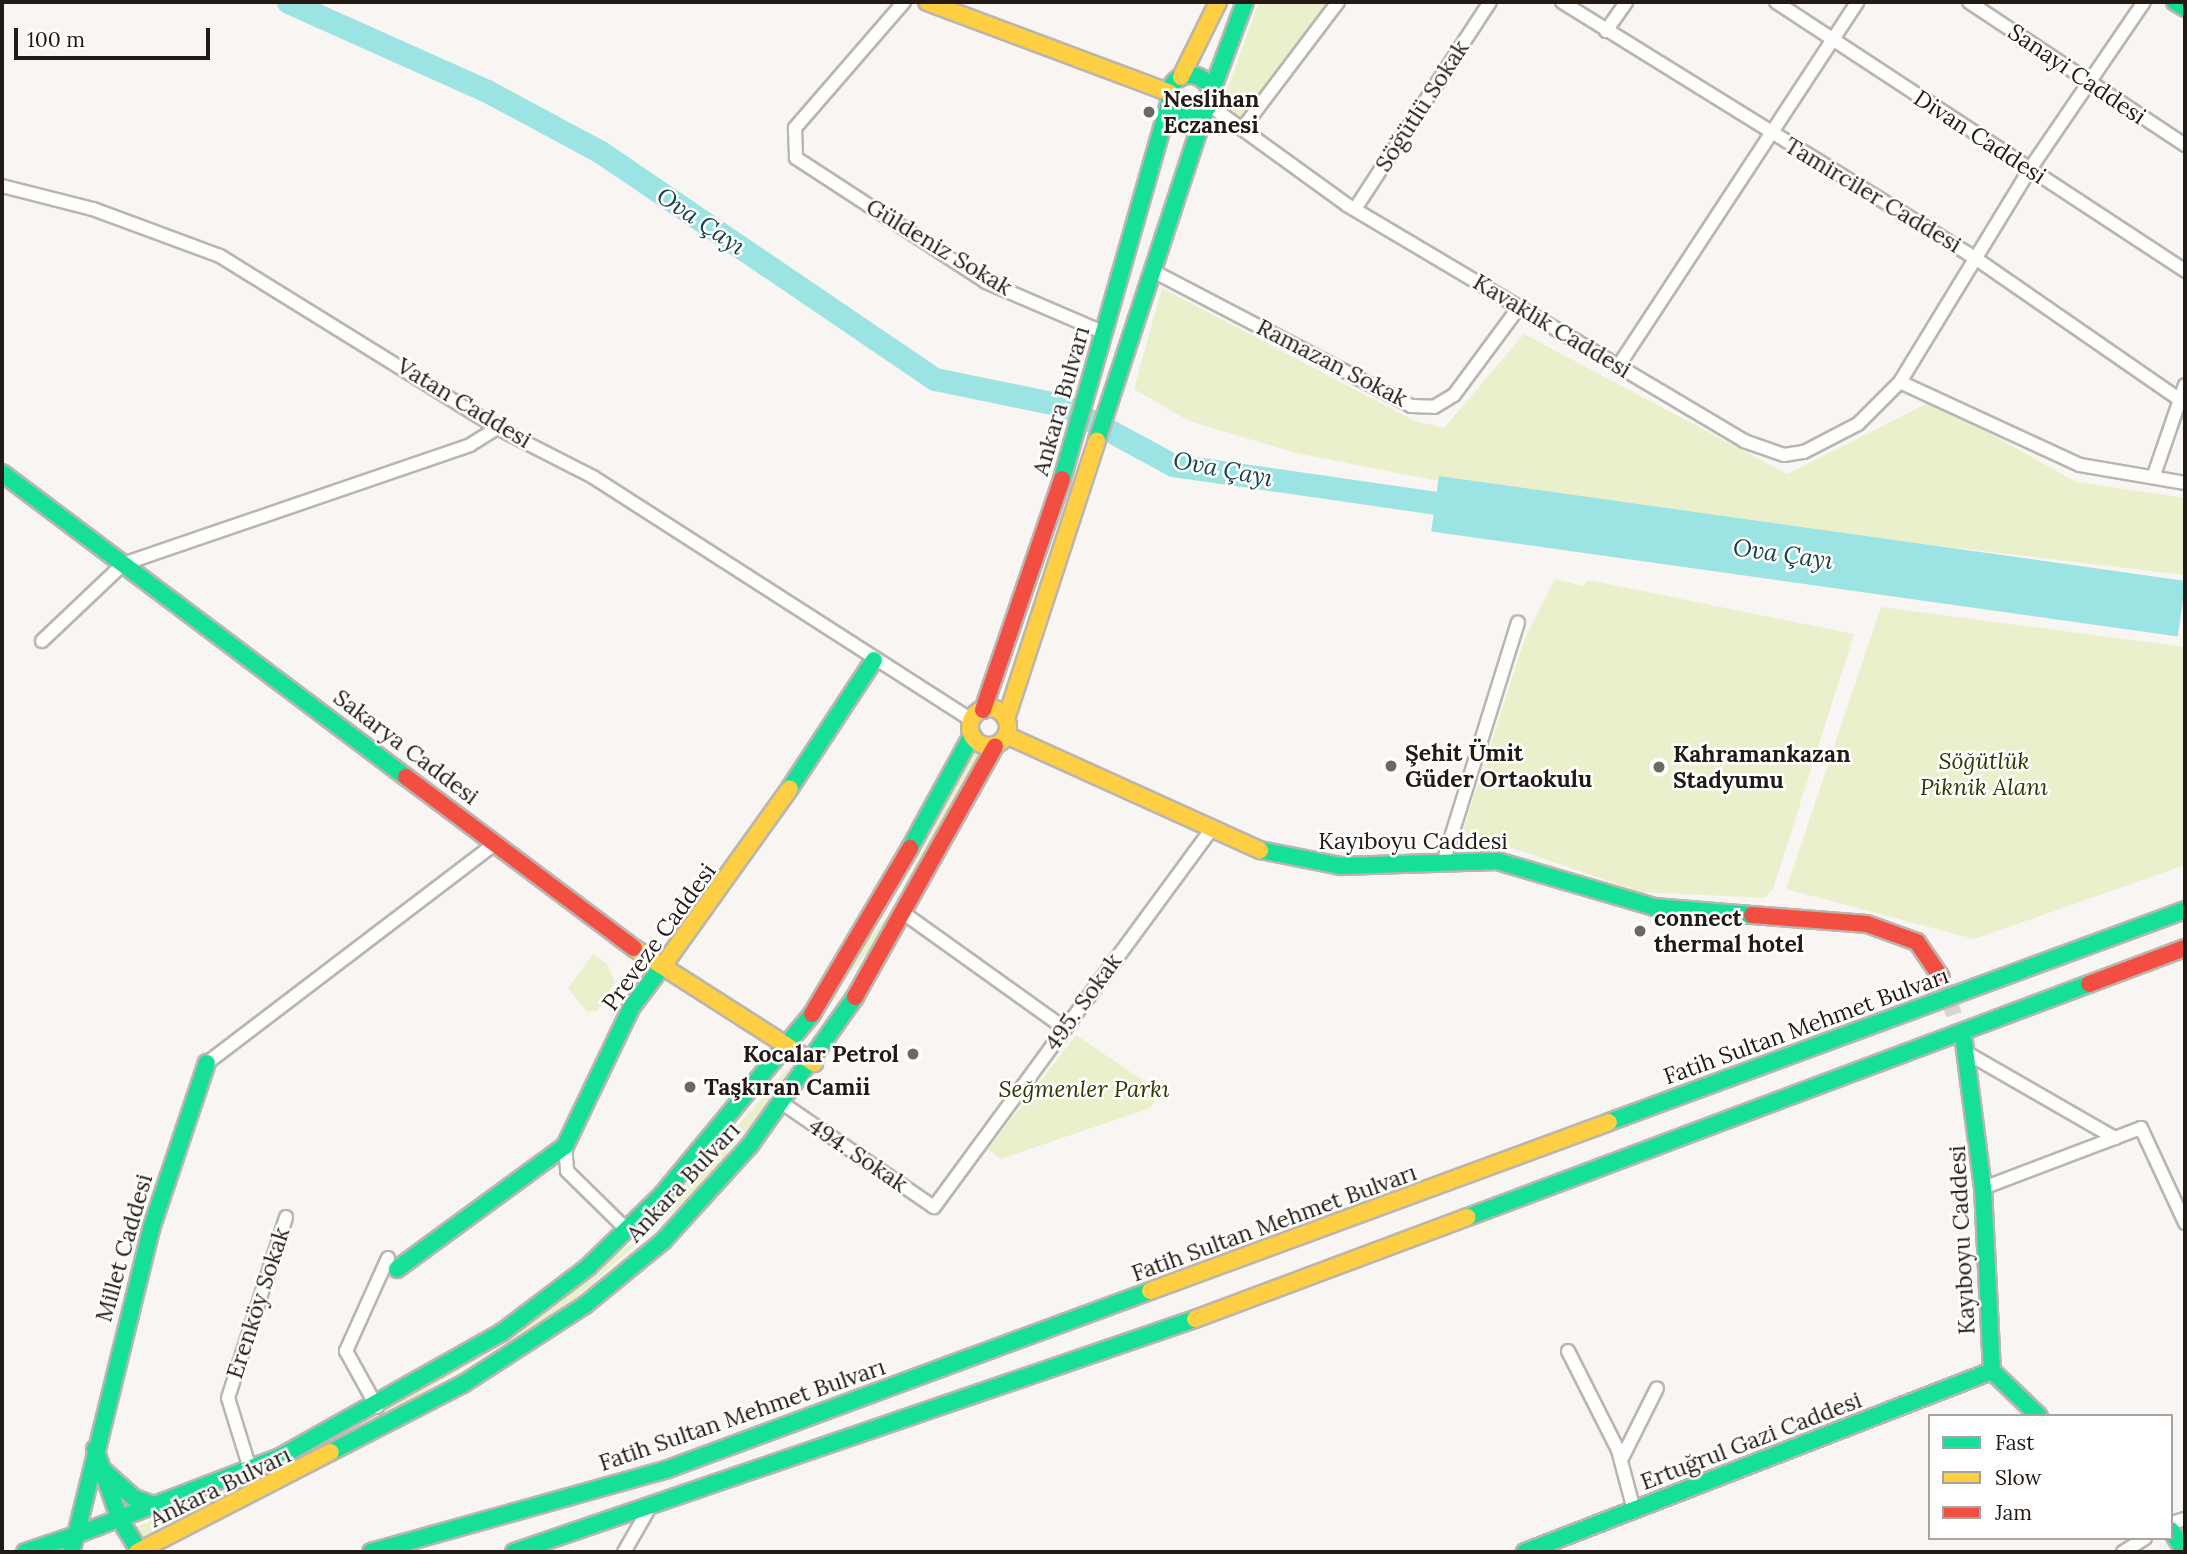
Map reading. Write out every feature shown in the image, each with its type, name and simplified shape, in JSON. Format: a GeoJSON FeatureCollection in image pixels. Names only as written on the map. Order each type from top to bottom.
{"type":"FeatureCollection","features":[{"type":"Feature","properties":{"kind":"main road"},"geometry":{"type":"LineString","coordinates":[[927,2],[1170,97],[1184,116],[1208,103]]}},
{"type":"Feature","properties":{"kind":"main road","name":"Ankara Bulvarı"},"geometry":{"type":"LineString","coordinates":[[25,1552],[120,1520],[250,1469],[377,1407],[545,1303],[628,1231],[791,1046],[883,898],[975,722],[1059,491],[1170,97],[1219,2]]}},
{"type":"Feature","properties":{"kind":"main road"},"geometry":{"type":"LineString","coordinates":[[1151,270],[1245,2]]}},
{"type":"Feature","properties":{"kind":"main road"},"geometry":{"type":"LineString","coordinates":[[2175,2],[2185,8]]}},
{"type":"Feature","properties":{"kind":"main road"},"geometry":{"type":"LineString","coordinates":[[1181,78],[1200,78],[1208,103]]}},
{"type":"Feature","properties":{"kind":"main road","name":"Ankara Bulvarı"},"geometry":{"type":"LineString","coordinates":[[120,1520],[139,1552],[394,1424],[585,1305],[685,1220],[782,1103],[814,1063],[905,914],[1002,733],[1122,369],[1151,270]]}},
{"type":"Feature","properties":{"kind":"main road","name":"Sakarya Caddesi"},"geometry":{"type":"LineString","coordinates":[[2,472],[664,970],[791,1046],[814,1063]]}},
{"type":"Feature","properties":{"kind":"main road","name":"Preveze Caddesi"},"geometry":{"type":"LineString","coordinates":[[392,1264],[565,1146],[625,1018],[664,970],[874,660]]}},
{"type":"Feature","properties":{"kind":"main road"},"geometry":{"type":"LineString","coordinates":[[975,722],[1002,733]]}},
{"type":"Feature","properties":{"kind":"main road"},"geometry":{"type":"LineString","coordinates":[[975,722],[1002,733]]}},
{"type":"Feature","properties":{"kind":"main road","name":"Kayıboyu Caddesi"},"geometry":{"type":"LineString","coordinates":[[1002,733],[1209,832],[1309,863],[1520,864],[1654,907],[1885,927],[1928,951],[1941,977]]}},
{"type":"Feature","properties":{"kind":"main road"},"geometry":{"type":"LineString","coordinates":[[883,898],[905,914]]}},
{"type":"Feature","properties":{"kind":"main road","name":"Fatih Sultan Mehmet Bulvarı"},"geometry":{"type":"LineString","coordinates":[[371,1552],[668,1469],[2185,910]]}},
{"type":"Feature","properties":{"kind":"main road"},"geometry":{"type":"LineString","coordinates":[[514,1552],[647,1512],[1046,1375],[2185,948]]}},
{"type":"Feature","properties":{"kind":"main road","name":"Kayıboyu Caddesi"},"geometry":{"type":"LineString","coordinates":[[1965,1048],[1983,1188],[1992,1371]]}},
{"type":"Feature","properties":{"kind":"main road","name":"Millet Caddesi"},"geometry":{"type":"LineString","coordinates":[[76,1535],[94,1449],[152,1226],[207,1063]]}},
{"type":"Feature","properties":{"kind":"main road"},"geometry":{"type":"LineString","coordinates":[[1992,1371],[2037,1414]]}},
{"type":"Feature","properties":{"kind":"main road","name":"Ertuğrul Gazi Caddesi"},"geometry":{"type":"LineString","coordinates":[[1525,1552],[1992,1371]]}},
{"type":"Feature","properties":{"kind":"main road"},"geometry":{"type":"LineString","coordinates":[[94,1449],[120,1520]]}},
{"type":"Feature","properties":{"kind":"main road"},"geometry":{"type":"LineString","coordinates":[[102,1470],[134,1498],[156,1506]]}},
{"type":"Feature","properties":{"kind":"main road"},"geometry":{"type":"LineString","coordinates":[[2173,1533],[2185,1552]]}},
{"type":"Feature","properties":{"kind":"main road"},"geometry":{"type":"LineString","coordinates":[[71,1552],[76,1535]]}},
{"type":"Feature","properties":{"kind":"street","name":"Güldeniz Sokak"},"geometry":{"type":"LineString","coordinates":[[904,2],[791,139],[796,158],[986,282],[1105,333]]}},
{"type":"Feature","properties":{"kind":"street"},"geometry":{"type":"LineString","coordinates":[[1242,129],[1338,2]]}},
{"type":"Feature","properties":{"kind":"street","name":"Söğütlü Sokak"},"geometry":{"type":"LineString","coordinates":[[1354,209],[1490,2]]}},
{"type":"Feature","properties":{"kind":"street","name":"Tamirciler Caddesi"},"geometry":{"type":"LineString","coordinates":[[1562,2],[1978,260],[2177,398]]}},
{"type":"Feature","properties":{"kind":"street"},"geometry":{"type":"LineString","coordinates":[[1606,31],[1626,2]]}},
{"type":"Feature","properties":{"kind":"street","name":"Divan Caddesi"},"geometry":{"type":"LineString","coordinates":[[1776,2],[2185,271]]}},
{"type":"Feature","properties":{"kind":"street"},"geometry":{"type":"LineString","coordinates":[[1619,365],[1768,131],[1857,2]]}},
{"type":"Feature","properties":{"kind":"street","name":"Sanayi Caddesi"},"geometry":{"type":"LineString","coordinates":[[1969,2],[2088,78],[2185,145]]}},
{"type":"Feature","properties":{"kind":"street","name":"Kavaklık Caddesi"},"geometry":{"type":"LineString","coordinates":[[1208,103],[1354,209],[1744,441],[1784,454],[1804,452],[1858,424],[1900,382],[1978,260],[2030,169],[2088,78],[2144,2]]}},
{"type":"Feature","properties":{"kind":"street","name":"Vatan Caddesi"},"geometry":{"type":"LineString","coordinates":[[2,186],[93,209],[220,256],[496,428],[593,477],[874,660],[975,722]]}},
{"type":"Feature","properties":{"kind":"street","name":"Ramazan Sokak"},"geometry":{"type":"LineString","coordinates":[[1151,270],[1411,406],[1434,407],[1454,395],[1519,307]]}},
{"type":"Feature","properties":{"kind":"street"},"geometry":{"type":"LineString","coordinates":[[1900,382],[2080,465],[2154,475],[2185,483]]}},
{"type":"Feature","properties":{"kind":"street"},"geometry":{"type":"LineString","coordinates":[[2154,475],[2177,398],[2185,385]]}},
{"type":"Feature","properties":{"kind":"street"},"geometry":{"type":"LineString","coordinates":[[43,641],[123,564],[470,445],[496,428]]}},
{"type":"Feature","properties":{"kind":"street"},"geometry":{"type":"LineString","coordinates":[[1443,863],[1518,622]]}},
{"type":"Feature","properties":{"kind":"street","name":"495. Sokak"},"geometry":{"type":"LineString","coordinates":[[934,1207],[1209,832]]}},
{"type":"Feature","properties":{"kind":"street"},"geometry":{"type":"LineString","coordinates":[[207,1063],[496,843]]}},
{"type":"Feature","properties":{"kind":"street"},"geometry":{"type":"LineString","coordinates":[[905,914],[1065,1028]]}},
{"type":"Feature","properties":{"kind":"street"},"geometry":{"type":"LineString","coordinates":[[1965,1048],[2115,1138]]}},
{"type":"Feature","properties":{"kind":"street","name":"494. Sokak"},"geometry":{"type":"LineString","coordinates":[[782,1103],[934,1207]]}},
{"type":"Feature","properties":{"kind":"street"},"geometry":{"type":"LineString","coordinates":[[1983,1188],[2141,1128],[2185,1223]]}},
{"type":"Feature","properties":{"kind":"street"},"geometry":{"type":"LineString","coordinates":[[565,1146],[567,1171],[628,1231]]}},
{"type":"Feature","properties":{"kind":"street","name":"Erenköy Sokak"},"geometry":{"type":"LineString","coordinates":[[250,1469],[228,1398],[286,1217]]}},
{"type":"Feature","properties":{"kind":"street"},"geometry":{"type":"LineString","coordinates":[[377,1407],[346,1351],[392,1264]]}},
{"type":"Feature","properties":{"kind":"street"},"geometry":{"type":"LineString","coordinates":[[1568,1351],[1621,1460],[1634,1510]]}},
{"type":"Feature","properties":{"kind":"street"},"geometry":{"type":"LineString","coordinates":[[1621,1460],[1657,1388]]}},
{"type":"Feature","properties":{"kind":"street"},"geometry":{"type":"LineString","coordinates":[[624,1552],[647,1512]]}},
{"type":"Feature","properties":{"kind":"street"},"geometry":{"type":"LineString","coordinates":[[2123,1552],[2142,1540]]}},
{"type":"Feature","properties":{"kind":"green space"},"geometry":{"type":"Polygon","coordinates":[[[1259,2],[1331,2],[1242,119],[1242,129],[1222,104],[1259,2]]]}},
{"type":"Feature","properties":{"kind":"green space"},"geometry":{"type":"Polygon","coordinates":[[[1162,288],[1415,421],[1444,428],[1524,334],[1787,474],[1926,404],[1948,410],[2076,482],[2185,498],[2185,575],[1654,512],[1454,484],[1296,453],[1189,421],[1134,389],[1162,288]]]}},
{"type":"Feature","properties":{"kind":"green space"},"geometry":{"type":"Polygon","coordinates":[[[1555,579],[1583,586],[1588,580],[1854,634],[1773,889],[1765,898],[1641,892],[1512,848],[1459,843],[1525,638],[1555,579]]]}},
{"type":"Feature","properties":{"kind":"green space","name":"Söğütlük Piknik Alanı"},"geometry":{"type":"Polygon","coordinates":[[[1881,607],[2185,647],[2185,865],[1974,939],[1786,889],[1881,607]]]}},
{"type":"Feature","properties":{"kind":"green space"},"geometry":{"type":"Polygon","coordinates":[[[974,749],[980,752],[906,897],[900,894],[974,749]]]}},
{"type":"Feature","properties":{"kind":"green space"},"geometry":{"type":"Polygon","coordinates":[[[884,920],[890,925],[796,1038],[790,1033],[884,920]]]}},
{"type":"Feature","properties":{"kind":"green space"},"geometry":{"type":"Polygon","coordinates":[[[593,954],[608,965],[615,983],[597,1011],[587,1012],[568,988],[593,954]]]}},
{"type":"Feature","properties":{"kind":"green space","name":"Seğmenler Parkı"},"geometry":{"type":"Polygon","coordinates":[[[1076,1035],[1160,1092],[1150,1108],[1001,1159],[988,1149],[1076,1035]]]}},
{"type":"Feature","properties":{"kind":"green space"},"geometry":{"type":"Polygon","coordinates":[[[790,1066],[797,1071],[694,1193],[568,1305],[318,1455],[139,1540],[134,1528],[317,1449],[530,1324],[641,1235],[790,1066]]]}},
{"type":"Feature","properties":{"kind":"water"},"geometry":{"type":"Polygon","coordinates":[[[1439,476],[2185,581],[2178,636],[1431,531],[1439,476]]]}},
{"type":"Feature","properties":{"kind":"waterway","name":"Ova Çayı"},"geometry":{"type":"LineString","coordinates":[[288,2],[487,91],[599,151],[935,379],[1062,405],[1173,465],[1465,507]]}},
{"type":"Feature","properties":{"kind":"tunnel"},"geometry":{"type":"LineString","coordinates":[[1941,977],[1963,1041]]}},
{"type":"Feature","properties":{"kind":"traffic: fast"},"geometry":{"type":"LineString","coordinates":[[1211,93],[1245,2]]}},
{"type":"Feature","properties":{"kind":"traffic: fast"},"geometry":{"type":"LineString","coordinates":[[2175,2],[2185,8]]}},
{"type":"Feature","properties":{"kind":"traffic: fast"},"geometry":{"type":"LineString","coordinates":[[1190,75],[1205,81],[1211,96],[1205,111],[1190,117],[1175,111],[1169,96],[1175,81],[1190,75]]}},
{"type":"Feature","properties":{"kind":"traffic: fast"},"geometry":{"type":"LineString","coordinates":[[1062,479],[1170,101]]}},
{"type":"Feature","properties":{"kind":"traffic: fast"},"geometry":{"type":"LineString","coordinates":[[1097,440],[1205,111]]}},
{"type":"Feature","properties":{"kind":"traffic: fast"},"geometry":{"type":"LineString","coordinates":[[2,473],[406,777]]}},
{"type":"Feature","properties":{"kind":"traffic: fast"},"geometry":{"type":"LineString","coordinates":[[790,788],[874,660]]}},
{"type":"Feature","properties":{"kind":"traffic: fast"},"geometry":{"type":"LineString","coordinates":[[910,848],[972,735]]}},
{"type":"Feature","properties":{"kind":"traffic: fast"},"geometry":{"type":"LineString","coordinates":[[1260,850],[1341,866],[1497,861],[1654,907],[1752,915]]}},
{"type":"Feature","properties":{"kind":"traffic: fast"},"geometry":{"type":"LineString","coordinates":[[1609,1122],[2185,910]]}},
{"type":"Feature","properties":{"kind":"traffic: fast"},"geometry":{"type":"LineString","coordinates":[[397,1269],[565,1146],[631,1008],[667,960]]}},
{"type":"Feature","properties":{"kind":"traffic: fast"},"geometry":{"type":"LineString","coordinates":[[1468,1217],[2089,984]]}},
{"type":"Feature","properties":{"kind":"traffic: fast"},"geometry":{"type":"LineString","coordinates":[[331,1452],[463,1384],[585,1305],[663,1241],[750,1145],[855,997]]}},
{"type":"Feature","properties":{"kind":"traffic: fast"},"geometry":{"type":"LineString","coordinates":[[71,1552],[76,1535],[278,1458],[501,1333],[588,1267],[661,1196],[812,1014]]}},
{"type":"Feature","properties":{"kind":"traffic: fast"},"geometry":{"type":"LineString","coordinates":[[1964,1042],[1983,1188],[1992,1371],[2037,1414]]}},
{"type":"Feature","properties":{"kind":"traffic: fast"},"geometry":{"type":"LineString","coordinates":[[25,1552],[76,1535],[152,1226],[207,1063]]}},
{"type":"Feature","properties":{"kind":"traffic: fast"},"geometry":{"type":"LineString","coordinates":[[371,1552],[668,1469],[1150,1291]]}},
{"type":"Feature","properties":{"kind":"traffic: fast"},"geometry":{"type":"LineString","coordinates":[[514,1552],[1195,1319]]}},
{"type":"Feature","properties":{"kind":"traffic: fast"},"geometry":{"type":"LineString","coordinates":[[1525,1552],[1992,1371]]}},
{"type":"Feature","properties":{"kind":"traffic: fast"},"geometry":{"type":"LineString","coordinates":[[95,1449],[120,1520],[140,1552]]}},
{"type":"Feature","properties":{"kind":"traffic: fast"},"geometry":{"type":"LineString","coordinates":[[104,1471],[134,1498],[156,1506]]}},
{"type":"Feature","properties":{"kind":"traffic: fast"},"geometry":{"type":"LineString","coordinates":[[2173,1533],[2185,1552]]}},
{"type":"Feature","properties":{"kind":"traffic: slow"},"geometry":{"type":"LineString","coordinates":[[927,2],[1170,93]]}},
{"type":"Feature","properties":{"kind":"traffic: slow"},"geometry":{"type":"LineString","coordinates":[[1181,77],[1218,2]]}},
{"type":"Feature","properties":{"kind":"traffic: slow"},"geometry":{"type":"LineString","coordinates":[[1006,719],[1097,440]]}},
{"type":"Feature","properties":{"kind":"traffic: slow"},"geometry":{"type":"LineString","coordinates":[[989,708],[1002,714],[1008,727],[1002,740],[989,746],[976,740],[970,727],[976,714],[989,708]]}},
{"type":"Feature","properties":{"kind":"traffic: slow"},"geometry":{"type":"LineString","coordinates":[[1006,735],[1260,850]]}},
{"type":"Feature","properties":{"kind":"traffic: slow"},"geometry":{"type":"LineString","coordinates":[[667,960],[790,788]]}},
{"type":"Feature","properties":{"kind":"traffic: slow"},"geometry":{"type":"LineString","coordinates":[[634,948],[814,1063]]}},
{"type":"Feature","properties":{"kind":"traffic: slow"},"geometry":{"type":"LineString","coordinates":[[1150,1291],[1609,1122]]}},
{"type":"Feature","properties":{"kind":"traffic: slow"},"geometry":{"type":"LineString","coordinates":[[1195,1319],[1468,1217]]}},
{"type":"Feature","properties":{"kind":"traffic: slow"},"geometry":{"type":"LineString","coordinates":[[137,1552],[331,1452]]}},
{"type":"Feature","properties":{"kind":"traffic: jam"},"geometry":{"type":"LineString","coordinates":[[983,710],[1062,479]]}},
{"type":"Feature","properties":{"kind":"traffic: jam"},"geometry":{"type":"LineString","coordinates":[[855,997],[995,746]]}},
{"type":"Feature","properties":{"kind":"traffic: jam"},"geometry":{"type":"LineString","coordinates":[[406,777],[634,948]]}},
{"type":"Feature","properties":{"kind":"traffic: jam"},"geometry":{"type":"LineString","coordinates":[[812,1014],[910,848]]}},
{"type":"Feature","properties":{"kind":"traffic: jam"},"geometry":{"type":"LineString","coordinates":[[1752,915],[1867,924],[1917,942],[1941,977]]}},
{"type":"Feature","properties":{"kind":"traffic: jam"},"geometry":{"type":"LineString","coordinates":[[2089,984],[2185,948]]}},
{"type":"Feature","properties":{"kind":"place","name":"Neslihan Eczanesi"},"geometry":{"type":"Point","coordinates":[1149,112]}},
{"type":"Feature","properties":{"kind":"place","name":"Şehit Ümit Güder Ortaokulu"},"geometry":{"type":"Point","coordinates":[1391,766]}},
{"type":"Feature","properties":{"kind":"place","name":"Kahramankazan Stadyumu"},"geometry":{"type":"Point","coordinates":[1659,767]}},
{"type":"Feature","properties":{"kind":"place","name":"connect thermal hotel"},"geometry":{"type":"Point","coordinates":[1640,931]}},
{"type":"Feature","properties":{"kind":"place","name":"Kocalar Petrol"},"geometry":{"type":"Point","coordinates":[913,1054]}},
{"type":"Feature","properties":{"kind":"place","name":"Taşkıran Camii"},"geometry":{"type":"Point","coordinates":[690,1087]}}]}
